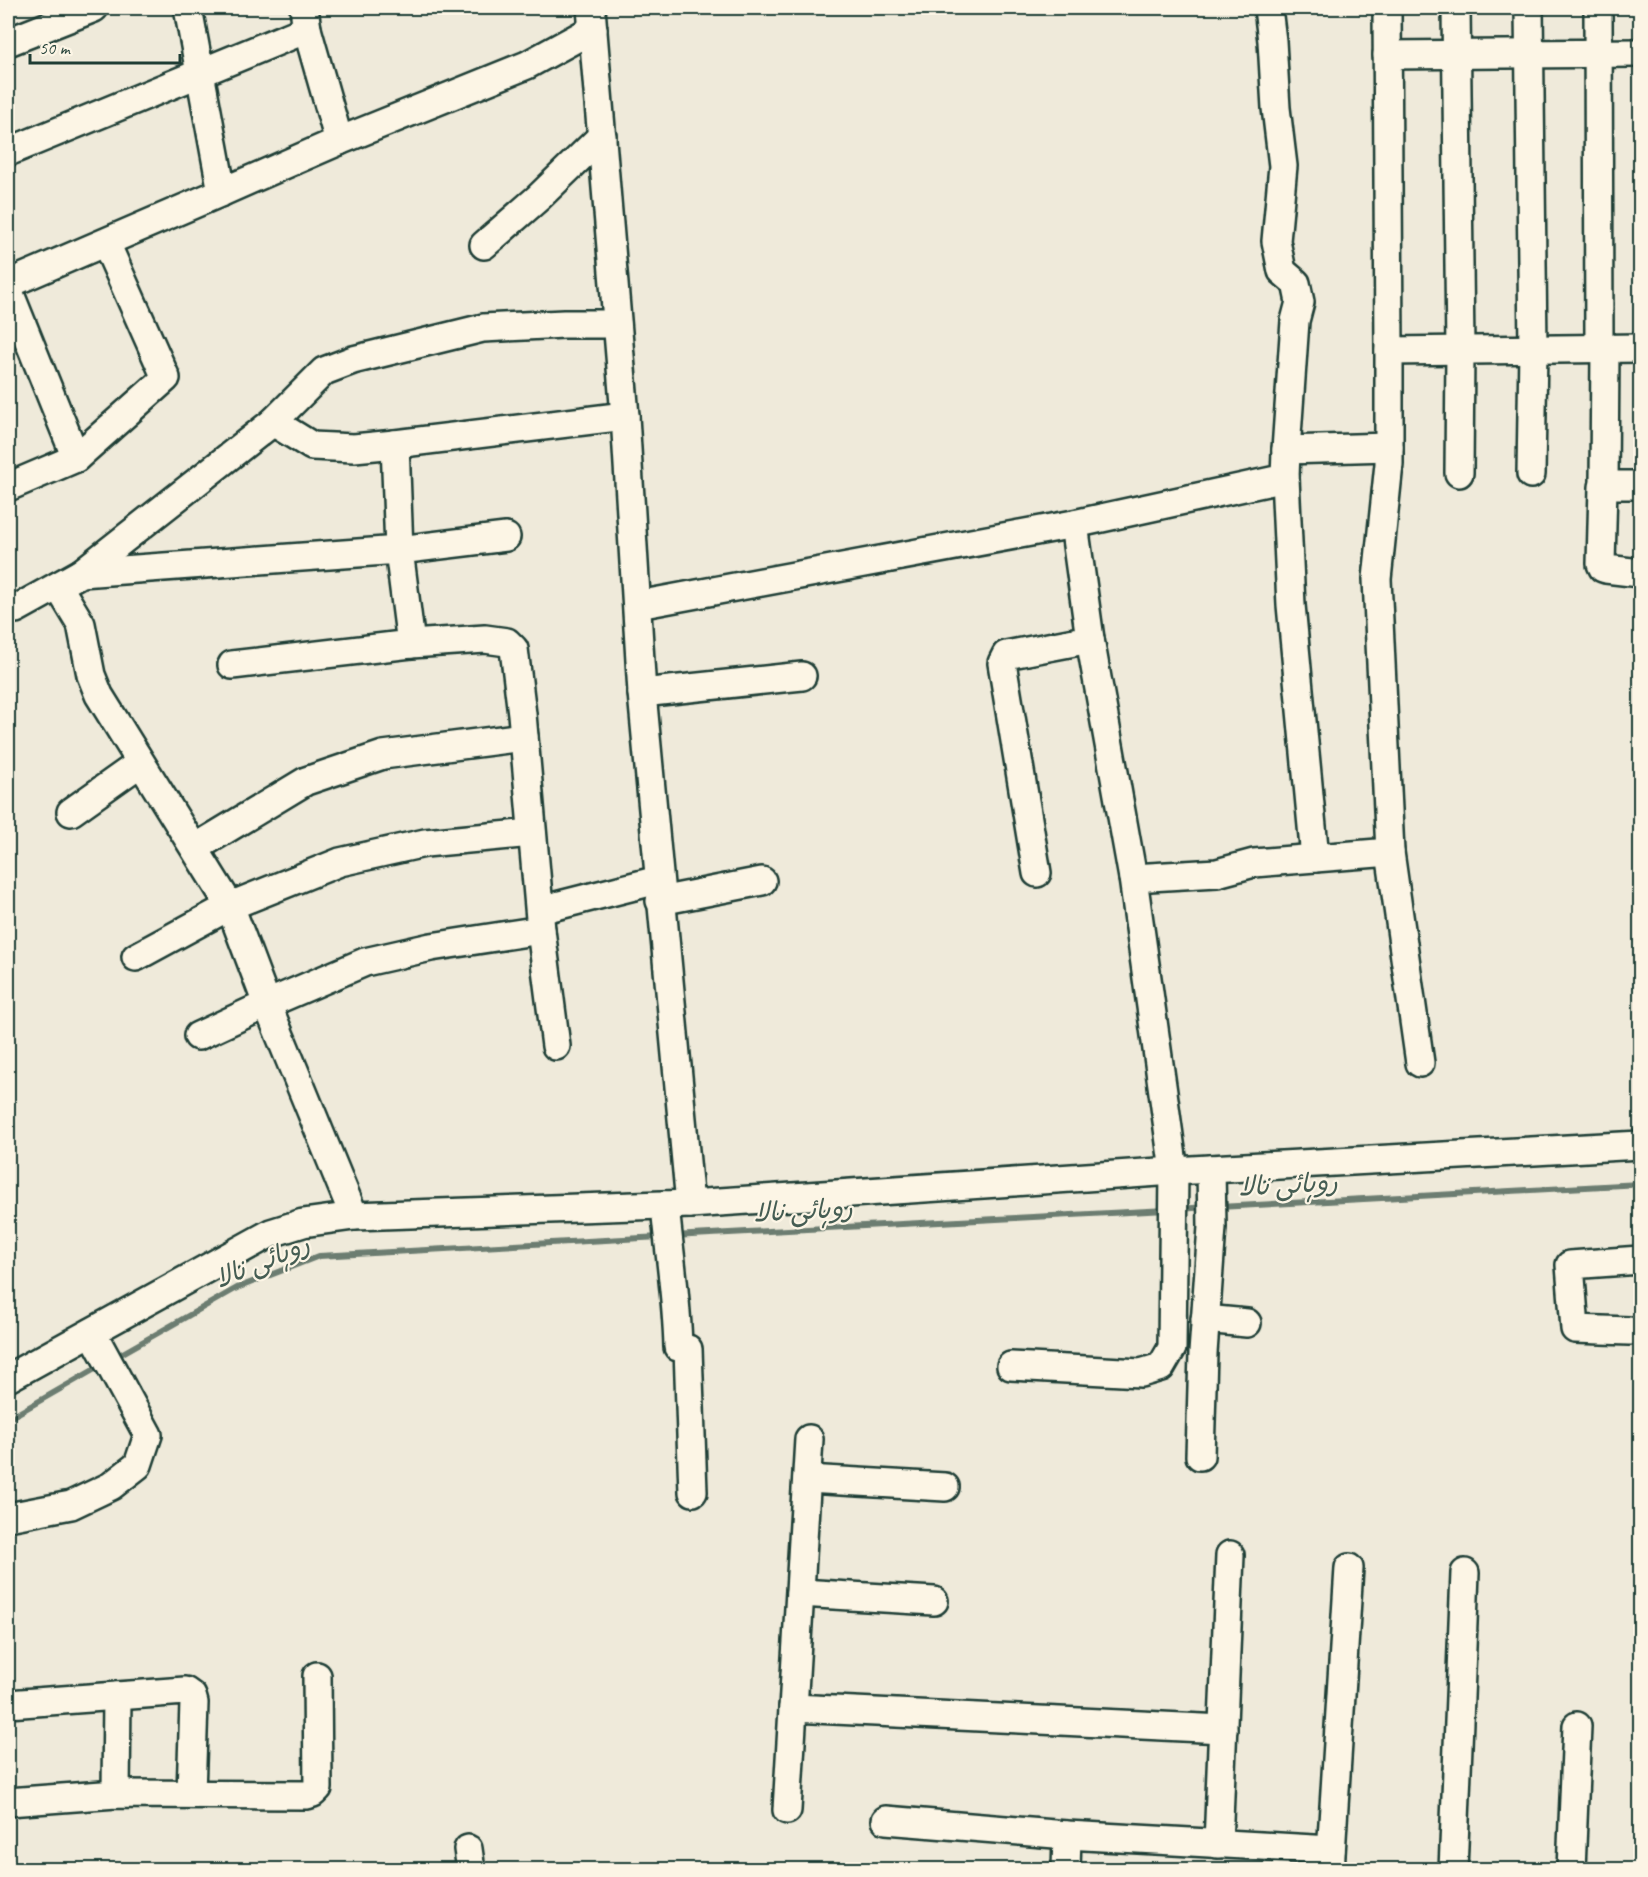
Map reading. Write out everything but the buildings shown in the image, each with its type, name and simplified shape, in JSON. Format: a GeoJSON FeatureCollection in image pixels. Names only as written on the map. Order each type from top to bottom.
{"type":"FeatureCollection","features":[{"type":"Feature","properties":{"kind":"street"},"geometry":{"type":"LineString","coordinates":[[8,42],[94,8]]}},
{"type":"Feature","properties":{"kind":"street"},"geometry":{"type":"LineString","coordinates":[[188,8],[222,192]]}},
{"type":"Feature","properties":{"kind":"street"},"geometry":{"type":"LineString","coordinates":[[1268,8],[1283,166],[1276,241],[1282,271],[1296,283],[1300,302],[1295,321],[1285,478],[1292,605],[1315,858]]}},
{"type":"Feature","properties":{"kind":"street"},"geometry":{"type":"LineString","coordinates":[[1387,8],[1389,464],[1377,579],[1390,852],[1420,1063]]}},
{"type":"Feature","properties":{"kind":"street"},"geometry":{"type":"LineString","coordinates":[[1456,8],[1459,473]]}},
{"type":"Feature","properties":{"kind":"street"},"geometry":{"type":"LineString","coordinates":[[1529,8],[1533,349],[1531,474]]}},
{"type":"Feature","properties":{"kind":"street"},"geometry":{"type":"LineString","coordinates":[[1598,8],[1603,568],[1641,573]]}},
{"type":"Feature","properties":{"kind":"street"},"geometry":{"type":"LineString","coordinates":[[8,152],[199,74],[306,18],[339,141]]}},
{"type":"Feature","properties":{"kind":"street"},"geometry":{"type":"LineString","coordinates":[[592,18],[625,416],[642,693],[659,891],[674,1210],[669,1258],[677,1310],[678,1347],[688,1349],[693,1492]]}},
{"type":"Feature","properties":{"kind":"street"},"geometry":{"type":"LineString","coordinates":[[8,284],[339,141],[527,65],[592,18]]}},
{"type":"Feature","properties":{"kind":"street"},"geometry":{"type":"LineString","coordinates":[[1387,55],[1641,53]]}},
{"type":"Feature","properties":{"kind":"street"},"geometry":{"type":"LineString","coordinates":[[484,245],[538,198],[602,136]]}},
{"type":"Feature","properties":{"kind":"street"},"geometry":{"type":"LineString","coordinates":[[8,487],[76,458],[166,378],[106,243]]}},
{"type":"Feature","properties":{"kind":"street"},"geometry":{"type":"LineString","coordinates":[[8,289],[76,458]]}},
{"type":"Feature","properties":{"kind":"street"},"geometry":{"type":"LineString","coordinates":[[16,609],[70,579],[273,422],[324,371],[353,360],[483,328],[616,324]]}},
{"type":"Feature","properties":{"kind":"street"},"geometry":{"type":"LineString","coordinates":[[1389,351],[1641,348]]}},
{"type":"Feature","properties":{"kind":"street"},"geometry":{"type":"LineString","coordinates":[[273,422],[312,446],[354,448],[625,416]]}},
{"type":"Feature","properties":{"kind":"street"},"geometry":{"type":"LineString","coordinates":[[395,444],[399,550],[411,644]]}},
{"type":"Feature","properties":{"kind":"street"},"geometry":{"type":"LineString","coordinates":[[1286,450],[1389,447]]}},
{"type":"Feature","properties":{"kind":"street"},"geometry":{"type":"LineString","coordinates":[[638,606],[1074,524],[1285,478]]}},
{"type":"Feature","properties":{"kind":"street"},"geometry":{"type":"LineString","coordinates":[[1604,485],[1641,485]]}},
{"type":"Feature","properties":{"kind":"street"},"geometry":{"type":"LineString","coordinates":[[1011,1366],[1141,1373],[1161,1367],[1172,1348],[1174,1172],[1133,878],[1090,639],[1074,524]]}},
{"type":"Feature","properties":{"kind":"street"},"geometry":{"type":"LineString","coordinates":[[70,579],[399,550],[506,537]]}},
{"type":"Feature","properties":{"kind":"street"},"geometry":{"type":"LineString","coordinates":[[70,579],[91,675],[99,695],[230,906],[267,1004],[354,1216]]}},
{"type":"Feature","properties":{"kind":"street"},"geometry":{"type":"LineString","coordinates":[[232,665],[411,644],[485,639],[507,642],[514,649],[540,920],[556,1046]]}},
{"type":"Feature","properties":{"kind":"street"},"geometry":{"type":"LineString","coordinates":[[1037,873],[1002,663],[1006,655],[1090,639]]}},
{"type":"Feature","properties":{"kind":"street"},"geometry":{"type":"LineString","coordinates":[[642,693],[802,676]]}},
{"type":"Feature","properties":{"kind":"street"},"geometry":{"type":"LineString","coordinates":[[195,848],[306,781],[383,755],[524,737]]}},
{"type":"Feature","properties":{"kind":"street"},"geometry":{"type":"LineString","coordinates":[[71,812],[140,763]]}},
{"type":"Feature","properties":{"kind":"street"},"geometry":{"type":"LineString","coordinates":[[136,957],[230,906],[340,862],[425,843],[532,833]]}},
{"type":"Feature","properties":{"kind":"street"},"geometry":{"type":"LineString","coordinates":[[1133,878],[1217,873],[1254,863],[1390,852]]}},
{"type":"Feature","properties":{"kind":"street"},"geometry":{"type":"LineString","coordinates":[[198,1036],[365,962],[659,891],[762,881]]}},
{"type":"Feature","properties":{"kind":"street"},"geometry":{"type":"LineString","coordinates":[[8,1378],[94,1338],[271,1233],[303,1223],[354,1216],[674,1210],[1174,1172],[1211,1179],[1641,1145]]}},
{"type":"Feature","properties":{"kind":"street"},"geometry":{"type":"LineString","coordinates":[[1200,1456],[1205,1319],[1212,1227],[1211,1179]]}},
{"type":"Feature","properties":{"kind":"street"},"geometry":{"type":"LineString","coordinates":[[1629,1331],[1575,1329],[1570,1264],[1641,1260]]}},
{"type":"Feature","properties":{"kind":"street"},"geometry":{"type":"LineString","coordinates":[[1205,1319],[1247,1323]]}},
{"type":"Feature","properties":{"kind":"street"},"geometry":{"type":"LineString","coordinates":[[8,1518],[71,1505],[111,1486],[138,1465],[148,1435],[94,1338]]}},
{"type":"Feature","properties":{"kind":"street"},"geometry":{"type":"LineString","coordinates":[[788,1810],[809,1438]]}},
{"type":"Feature","properties":{"kind":"street"},"geometry":{"type":"LineString","coordinates":[[807,1479],[945,1487]]}},
{"type":"Feature","properties":{"kind":"street"},"geometry":{"type":"LineString","coordinates":[[1218,1844],[1230,1555]]}},
{"type":"Feature","properties":{"kind":"street"},"geometry":{"type":"LineString","coordinates":[[885,1820],[1067,1835],[1218,1844],[1331,1860],[1348,1568]]}},
{"type":"Feature","properties":{"kind":"street"},"geometry":{"type":"LineString","coordinates":[[1453,1869],[1465,1574]]}},
{"type":"Feature","properties":{"kind":"street"},"geometry":{"type":"LineString","coordinates":[[800,1593],[934,1601]]}},
{"type":"Feature","properties":{"kind":"street"},"geometry":{"type":"LineString","coordinates":[[8,1802],[116,1794],[307,1795],[313,1793],[318,1788],[317,1676]]}},
{"type":"Feature","properties":{"kind":"street"},"geometry":{"type":"LineString","coordinates":[[8,1704],[184,1691],[192,1696],[194,1703],[191,1793]]}},
{"type":"Feature","properties":{"kind":"street"},"geometry":{"type":"LineString","coordinates":[[116,1794],[117,1696]]}},
{"type":"Feature","properties":{"kind":"street"},"geometry":{"type":"LineString","coordinates":[[793,1708],[1223,1729]]}},
{"type":"Feature","properties":{"kind":"street"},"geometry":{"type":"LineString","coordinates":[[1571,1869],[1577,1726]]}},
{"type":"Feature","properties":{"kind":"street"},"geometry":{"type":"LineString","coordinates":[[1066,1869],[1067,1835]]}},
{"type":"Feature","properties":{"kind":"waterway","name":"روہائی نالا"},"geometry":{"type":"LineString","coordinates":[[1219,1207],[1640,1184]]}},
{"type":"Feature","properties":{"kind":"waterway","name":"روہائی نالا"},"geometry":{"type":"LineString","coordinates":[[1180,1209],[1206,1207]]}},
{"type":"Feature","properties":{"kind":"waterway","name":"روہائی نالا"},"geometry":{"type":"LineString","coordinates":[[673,1236],[1167,1210]]}},
{"type":"Feature","properties":{"kind":"waterway","name":"روہائی نالا"},"geometry":{"type":"LineString","coordinates":[[114,1358],[237,1288],[319,1256],[660,1237]]}},
{"type":"Feature","properties":{"kind":"waterway","name":"روہائی نالا"},"geometry":{"type":"LineString","coordinates":[[8,1419],[102,1365]]}}]}
